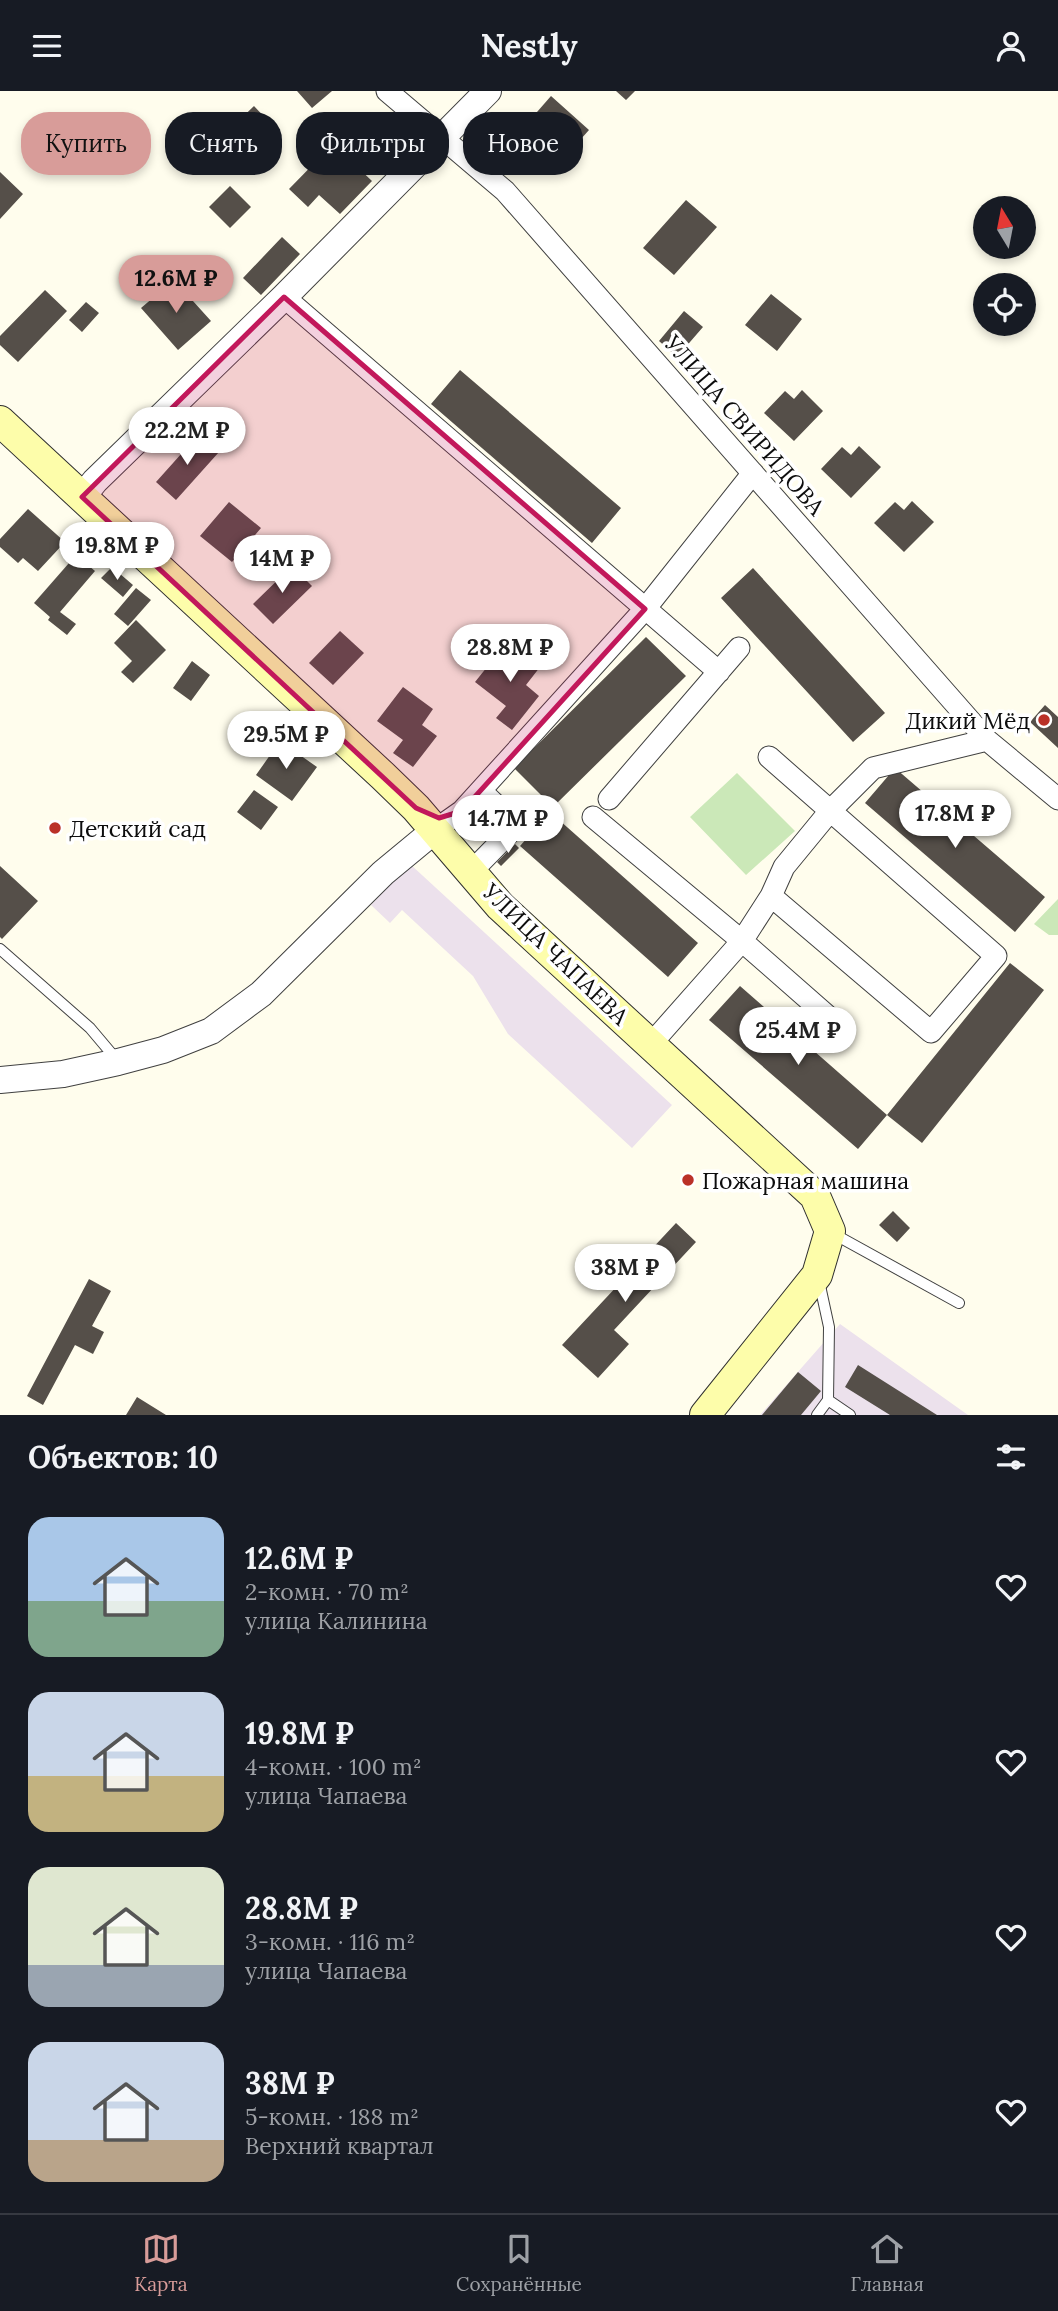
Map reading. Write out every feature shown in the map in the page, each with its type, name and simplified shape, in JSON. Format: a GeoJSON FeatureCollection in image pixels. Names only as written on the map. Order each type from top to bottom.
{"type":"FeatureCollection","features":[{"type":"Feature","properties":{"kind":"main road","name":"УЛИЦА ЧАПАЕВА"},"geometry":{"type":"LineString","coordinates":[[0,421],[444,840],[500,906],[815,1196],[830,1231]]}},
{"type":"Feature","properties":{"kind":"main road"},"geometry":{"type":"LineString","coordinates":[[705,1415],[817,1275],[830,1231]]}},
{"type":"Feature","properties":{"kind":"street","name":"УЛИЦА СВИРИДОВА"},"geometry":{"type":"LineString","coordinates":[[387,91],[412,112]]}},
{"type":"Feature","properties":{"kind":"street"},"geometry":{"type":"LineString","coordinates":[[449,129],[488,91]]}},
{"type":"Feature","properties":{"kind":"street","name":"УЛИЦА СВИРИДОВА"},"geometry":{"type":"LineString","coordinates":[[449,144],[505,191],[987,740],[1058,799]]}},
{"type":"Feature","properties":{"kind":"street"},"geometry":{"type":"LineString","coordinates":[[82,497],[95,481],[284,297],[404,175]]}},
{"type":"Feature","properties":{"kind":"street"},"geometry":{"type":"LineString","coordinates":[[284,297],[719,672]]}},
{"type":"Feature","properties":{"kind":"street"},"geometry":{"type":"LineString","coordinates":[[444,840],[462,811],[645,609],[753,474]]}},
{"type":"Feature","properties":{"kind":"street"},"geometry":{"type":"LineString","coordinates":[[609,799],[739,648]]}},
{"type":"Feature","properties":{"kind":"street"},"geometry":{"type":"LineString","coordinates":[[651,1044],[742,941],[771,896],[784,867],[830,811],[873,768],[987,740]]}},
{"type":"Feature","properties":{"kind":"street"},"geometry":{"type":"LineString","coordinates":[[769,757],[996,956],[931,1032],[771,896]]}},
{"type":"Feature","properties":{"kind":"street"},"geometry":{"type":"LineString","coordinates":[[409,851],[426,843],[438,843],[517,825],[481,791]]}},
{"type":"Feature","properties":{"kind":"street"},"geometry":{"type":"LineString","coordinates":[[444,840],[428,815],[450,817],[462,811]]}},
{"type":"Feature","properties":{"kind":"street"},"geometry":{"type":"LineString","coordinates":[[593,817],[840,1027]]}},
{"type":"Feature","properties":{"kind":"street"},"geometry":{"type":"LineString","coordinates":[[0,1080],[63,1074],[118,1062],[163,1050],[211,1031],[261,994],[359,896],[409,851],[419,838],[421,822],[444,840]]}},
{"type":"Feature","properties":{"kind":"lane"},"geometry":{"type":"LineString","coordinates":[[1,953],[90,1028],[118,1062]]}},
{"type":"Feature","properties":{"kind":"lane"},"geometry":{"type":"LineString","coordinates":[[830,1231],[959,1303]]}},
{"type":"Feature","properties":{"kind":"lane"},"geometry":{"type":"LineString","coordinates":[[817,1275],[829,1327],[828,1400],[817,1415]]}},
{"type":"Feature","properties":{"kind":"lane"},"geometry":{"type":"LineString","coordinates":[[828,1400],[850,1415]]}},
{"type":"Feature","properties":{"kind":"highlighted area"},"geometry":{"type":"Polygon","coordinates":[[[284,297],[645,609],[462,811],[439,818],[416,808],[82,497],[284,297]]]}},
{"type":"Feature","properties":{"kind":"shaded area"},"geometry":{"type":"Polygon","coordinates":[[[410,864],[672,1105],[632,1148],[508,1034],[473,976],[402,910],[390,923],[371,905],[410,864]]]}},
{"type":"Feature","properties":{"kind":"shaded area"},"geometry":{"type":"Polygon","coordinates":[[[840,1324],[968,1415],[760,1415],[840,1324]]]}},
{"type":"Feature","properties":{"kind":"green space"},"geometry":{"type":"Polygon","coordinates":[[[737,773],[795,831],[746,875],[690,817],[737,773]]]}},
{"type":"Feature","properties":{"kind":"green space"},"geometry":{"type":"Polygon","coordinates":[[[1058,899],[1058,935],[1049,935],[1034,924],[1058,899]]]}},
{"type":"Feature","properties":{"kind":"building"},"geometry":{"type":"Polygon","coordinates":[[[297,91],[332,91],[312,108],[297,91]]]}},
{"type":"Feature","properties":{"kind":"building"},"geometry":{"type":"Polygon","coordinates":[[[616,91],[635,91],[626,100],[616,91]]]}},
{"type":"Feature","properties":{"kind":"building"},"geometry":{"type":"Polygon","coordinates":[[[551,96],[569,112],[537,112],[551,96]]]}},
{"type":"Feature","properties":{"kind":"building"},"geometry":{"type":"Polygon","coordinates":[[[254,106],[260,112],[248,112],[254,106]]]}},
{"type":"Feature","properties":{"kind":"building"},"geometry":{"type":"Polygon","coordinates":[[[583,125],[589,130],[583,137],[583,125]]]}},
{"type":"Feature","properties":{"kind":"building"},"geometry":{"type":"Polygon","coordinates":[[[0,172],[23,194],[0,219],[0,172]]]}},
{"type":"Feature","properties":{"kind":"building"},"geometry":{"type":"Polygon","coordinates":[[[303,175],[366,175],[372,181],[340,214],[319,195],[308,207],[289,189],[303,175]]]}},
{"type":"Feature","properties":{"kind":"building"},"geometry":{"type":"Polygon","coordinates":[[[230,186],[251,207],[230,228],[209,207],[230,186]]]}},
{"type":"Feature","properties":{"kind":"building"},"geometry":{"type":"Polygon","coordinates":[[[686,200],[717,227],[674,275],[643,248],[686,200]]]}},
{"type":"Feature","properties":{"kind":"building"},"geometry":{"type":"Polygon","coordinates":[[[282,237],[300,254],[261,295],[243,278],[282,237]]]}},
{"type":"Feature","properties":{"kind":"building"},"geometry":{"type":"Polygon","coordinates":[[[174,280],[211,321],[178,350],[141,308],[174,280]]]}},
{"type":"Feature","properties":{"kind":"building"},"geometry":{"type":"Polygon","coordinates":[[[45,290],[67,311],[18,362],[0,345],[0,336],[45,290]]]}},
{"type":"Feature","properties":{"kind":"building"},"geometry":{"type":"Polygon","coordinates":[[[771,294],[802,319],[777,351],[745,325],[771,294]]]}},
{"type":"Feature","properties":{"kind":"building"},"geometry":{"type":"Polygon","coordinates":[[[86,302],[99,313],[82,332],[69,320],[86,302]]]}},
{"type":"Feature","properties":{"kind":"building"},"geometry":{"type":"Polygon","coordinates":[[[684,311],[703,327],[677,357],[659,341],[684,311]]]}},
{"type":"Feature","properties":{"kind":"building"},"geometry":{"type":"Polygon","coordinates":[[[460,370],[621,508],[592,543],[431,404],[460,370]]]}},
{"type":"Feature","properties":{"kind":"building"},"geometry":{"type":"Polygon","coordinates":[[[802,390],[823,411],[794,441],[764,413],[785,391],[794,399],[802,390]]]}},
{"type":"Feature","properties":{"kind":"building"},"geometry":{"type":"Polygon","coordinates":[[[199,434],[219,452],[176,500],[156,482],[199,434]]]}},
{"type":"Feature","properties":{"kind":"building"},"geometry":{"type":"Polygon","coordinates":[[[859,446],[881,467],[851,498],[821,469],[842,447],[851,455],[859,446]]]}},
{"type":"Feature","properties":{"kind":"building"},"geometry":{"type":"Polygon","coordinates":[[[912,501],[934,522],[904,552],[874,523],[895,502],[904,510],[912,501]]]}},
{"type":"Feature","properties":{"kind":"building"},"geometry":{"type":"Polygon","coordinates":[[[229,502],[261,528],[232,562],[200,536],[229,502]]]}},
{"type":"Feature","properties":{"kind":"building"},"geometry":{"type":"Polygon","coordinates":[[[28,509],[65,542],[38,571],[23,558],[18,563],[0,547],[0,539],[28,509]]]}},
{"type":"Feature","properties":{"kind":"building"},"geometry":{"type":"Polygon","coordinates":[[[76,555],[95,571],[60,612],[76,624],[67,635],[48,620],[50,617],[34,603],[76,555]]]}},
{"type":"Feature","properties":{"kind":"building"},"geometry":{"type":"Polygon","coordinates":[[[292,566],[312,586],[273,624],[253,604],[292,566]]]}},
{"type":"Feature","properties":{"kind":"building"},"geometry":{"type":"Polygon","coordinates":[[[112,567],[133,585],[123,597],[101,578],[112,567]]]}},
{"type":"Feature","properties":{"kind":"building"},"geometry":{"type":"Polygon","coordinates":[[[753,568],[885,713],[853,742],[721,598],[753,568]]]}},
{"type":"Feature","properties":{"kind":"building"},"geometry":{"type":"Polygon","coordinates":[[[136,588],[151,600],[128,626],[114,614],[136,588]]]}},
{"type":"Feature","properties":{"kind":"building"},"geometry":{"type":"Polygon","coordinates":[[[136,620],[166,650],[133,683],[121,672],[132,661],[114,643],[136,620]]]}},
{"type":"Feature","properties":{"kind":"building"},"geometry":{"type":"Polygon","coordinates":[[[340,631],[364,653],[333,685],[309,663],[340,631]]]}},
{"type":"Feature","properties":{"kind":"building"},"geometry":{"type":"Polygon","coordinates":[[[646,637],[686,676],[553,807],[514,768],[646,637]]]}},
{"type":"Feature","properties":{"kind":"building"},"geometry":{"type":"Polygon","coordinates":[[[507,642],[540,667],[526,685],[539,696],[512,730],[496,718],[506,706],[475,682],[507,642]]]}},
{"type":"Feature","properties":{"kind":"building"},"geometry":{"type":"Polygon","coordinates":[[[192,661],[210,675],[191,701],[173,688],[192,661]]]}},
{"type":"Feature","properties":{"kind":"building"},"geometry":{"type":"Polygon","coordinates":[[[403,687],[433,709],[422,725],[437,736],[413,767],[393,753],[403,740],[377,721],[403,687]]]}},
{"type":"Feature","properties":{"kind":"building","name":"Дикий Мёд"},"geometry":{"type":"Polygon","coordinates":[[[1045,705],[1058,717],[1058,748],[1030,722],[1045,705]]]}},
{"type":"Feature","properties":{"kind":"building"},"geometry":{"type":"Polygon","coordinates":[[[280,741],[317,767],[292,801],[256,775],[280,741]]]}},
{"type":"Feature","properties":{"kind":"building"},"geometry":{"type":"Polygon","coordinates":[[[895,768],[1045,897],[1015,932],[865,803],[895,768]]]}},
{"type":"Feature","properties":{"kind":"building"},"geometry":{"type":"Polygon","coordinates":[[[254,790],[278,807],[261,830],[237,812],[254,790]]]}},
{"type":"Feature","properties":{"kind":"building"},"geometry":{"type":"Polygon","coordinates":[[[550,812],[698,943],[668,977],[520,846],[550,812]]]}},
{"type":"Feature","properties":{"kind":"building"},"geometry":{"type":"Polygon","coordinates":[[[515,844],[519,848],[501,866],[497,862],[515,844]]]}},
{"type":"Feature","properties":{"kind":"building"},"geometry":{"type":"Polygon","coordinates":[[[0,866],[38,901],[2,939],[0,937],[0,866]]]}},
{"type":"Feature","properties":{"kind":"building"},"geometry":{"type":"Polygon","coordinates":[[[1010,963],[1044,990],[922,1143],[887,1115],[1010,963]]]}},
{"type":"Feature","properties":{"kind":"building"},"geometry":{"type":"Polygon","coordinates":[[[740,986],[887,1115],[858,1149],[709,1020],[740,986]]]}},
{"type":"Feature","properties":{"kind":"building"},"geometry":{"type":"Polygon","coordinates":[[[893,1211],[910,1228],[897,1242],[879,1225],[893,1211]]]}},
{"type":"Feature","properties":{"kind":"building"},"geometry":{"type":"Polygon","coordinates":[[[676,1223],[696,1242],[614,1330],[629,1344],[598,1378],[562,1345],[676,1223]]]}},
{"type":"Feature","properties":{"kind":"building"},"geometry":{"type":"Polygon","coordinates":[[[89,1279],[111,1291],[92,1326],[104,1332],[93,1354],[75,1345],[43,1405],[27,1396],[89,1279]]]}},
{"type":"Feature","properties":{"kind":"building"},"geometry":{"type":"Polygon","coordinates":[[[858,1365],[937,1415],[890,1415],[845,1387],[858,1365]]]}},
{"type":"Feature","properties":{"kind":"building"},"geometry":{"type":"Polygon","coordinates":[[[798,1372],[821,1391],[801,1415],[762,1415],[798,1372]]]}},
{"type":"Feature","properties":{"kind":"building"},"geometry":{"type":"Polygon","coordinates":[[[137,1397],[166,1415],[126,1415],[137,1397]]]}},
{"type":"Feature","properties":{"kind":"place","name":"Дикий Мёд"},"geometry":{"type":"Point","coordinates":[1044,720]}},
{"type":"Feature","properties":{"kind":"place","name":"Детский сад"},"geometry":{"type":"Point","coordinates":[55,828]}},
{"type":"Feature","properties":{"kind":"place","name":"Пожарная машина"},"geometry":{"type":"Point","coordinates":[688,1180]}}]}
